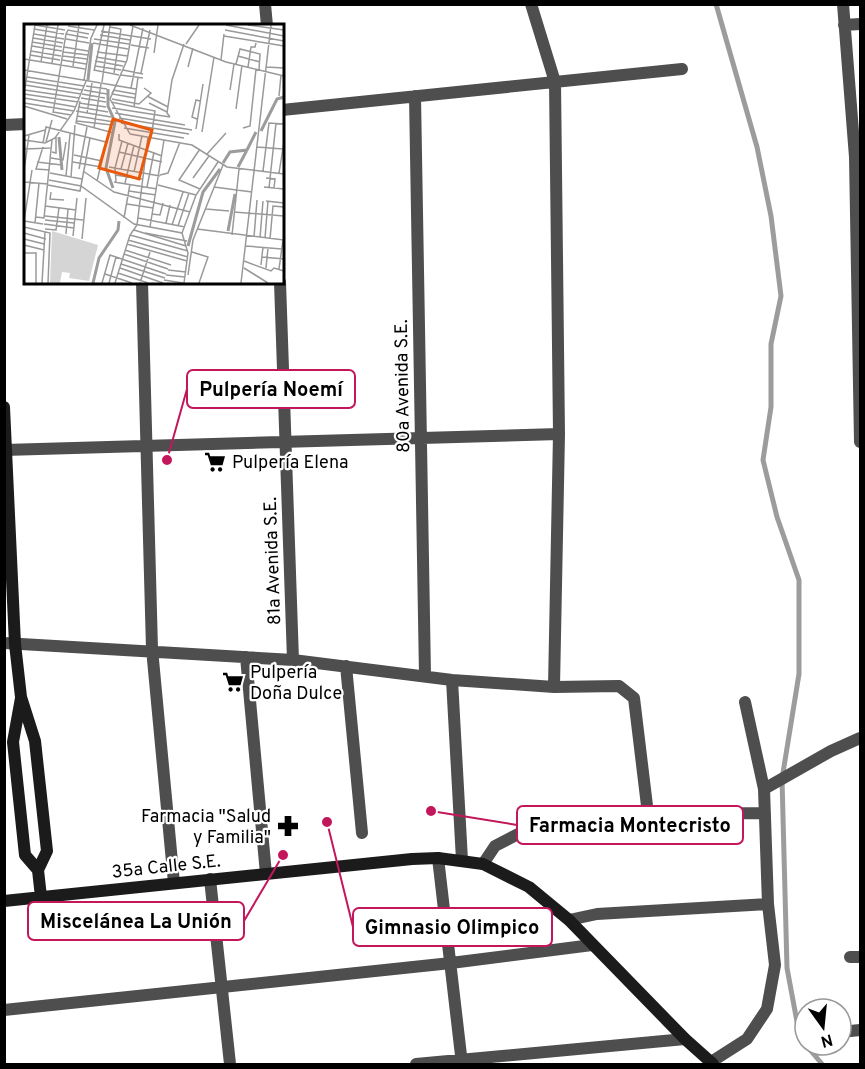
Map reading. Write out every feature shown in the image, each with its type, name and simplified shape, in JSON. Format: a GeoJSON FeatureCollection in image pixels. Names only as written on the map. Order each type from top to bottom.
{"type":"FeatureCollection","features":[{"type":"Feature","properties":{"kind":"street"},"geometry":{"type":"LineString","coordinates":[[265,4],[267,24]]}},
{"type":"Feature","properties":{"kind":"street"},"geometry":{"type":"LineString","coordinates":[[531,4],[555,82],[558,434],[554,687]]}},
{"type":"Feature","properties":{"kind":"street"},"geometry":{"type":"LineString","coordinates":[[843,4],[858,157],[861,442]]}},
{"type":"Feature","properties":{"kind":"street"},"geometry":{"type":"LineString","coordinates":[[844,25],[861,24]]}},
{"type":"Feature","properties":{"kind":"street"},"geometry":{"type":"LineString","coordinates":[[284,110],[682,69]]}},
{"type":"Feature","properties":{"kind":"street","name":"80a Avenida S.E."},"geometry":{"type":"LineString","coordinates":[[415,96],[425,675]]}},
{"type":"Feature","properties":{"kind":"street"},"geometry":{"type":"LineString","coordinates":[[4,125],[24,124]]}},
{"type":"Feature","properties":{"kind":"street"},"geometry":{"type":"LineString","coordinates":[[142,284],[152,649],[174,883]]}},
{"type":"Feature","properties":{"kind":"street","name":"81a Avenida S.E."},"geometry":{"type":"LineString","coordinates":[[280,284],[293,660]]}},
{"type":"Feature","properties":{"kind":"street"},"geometry":{"type":"LineString","coordinates":[[4,407],[10,643],[21,697],[35,741],[46,851],[38,870],[41,897]]}},
{"type":"Feature","properties":{"kind":"street"},"geometry":{"type":"LineString","coordinates":[[5,450],[558,434]]}},
{"type":"Feature","properties":{"kind":"street"},"geometry":{"type":"LineString","coordinates":[[10,643],[152,649],[293,660],[452,680],[554,687],[619,686],[634,698],[648,814]]}},
{"type":"Feature","properties":{"kind":"street"},"geometry":{"type":"LineString","coordinates":[[246,657],[266,874]]}},
{"type":"Feature","properties":{"kind":"street"},"geometry":{"type":"LineString","coordinates":[[346,666],[362,833]]}},
{"type":"Feature","properties":{"kind":"street"},"geometry":{"type":"LineString","coordinates":[[452,680],[462,860]]}},
{"type":"Feature","properties":{"kind":"street"},"geometry":{"type":"LineString","coordinates":[[21,697],[13,742],[14,753],[25,855],[38,870]]}},
{"type":"Feature","properties":{"kind":"street"},"geometry":{"type":"LineString","coordinates":[[712,1063],[747,1039],[767,1009],[775,965],[768,904],[764,789],[745,702]]}},
{"type":"Feature","properties":{"kind":"street"},"geometry":{"type":"LineString","coordinates":[[764,789],[831,751],[861,738]]}},
{"type":"Feature","properties":{"kind":"street"},"geometry":{"type":"LineString","coordinates":[[483,864],[495,846],[522,832],[648,814],[765,813]]}},
{"type":"Feature","properties":{"kind":"street"},"geometry":{"type":"LineString","coordinates":[[438,858],[462,1062]]}},
{"type":"Feature","properties":{"kind":"street","name":"35a Calle S.E."},"geometry":{"type":"LineString","coordinates":[[4,901],[438,858],[483,864],[529,887],[569,920],[685,1040],[712,1063]]}},
{"type":"Feature","properties":{"kind":"street"},"geometry":{"type":"LineString","coordinates":[[210,879],[230,1065]]}},
{"type":"Feature","properties":{"kind":"street"},"geometry":{"type":"LineString","coordinates":[[569,920],[597,914],[768,904]]}},
{"type":"Feature","properties":{"kind":"street"},"geometry":{"type":"LineString","coordinates":[[4,1010],[452,963],[592,945]]}},
{"type":"Feature","properties":{"kind":"street"},"geometry":{"type":"LineString","coordinates":[[416,1065],[685,1040]]}},
{"type":"Feature","properties":{"kind":"waterway"},"geometry":{"type":"LineString","coordinates":[[716,4],[757,147],[771,216],[781,296],[771,344],[771,407],[763,460],[777,517],[799,580],[799,674],[782,779],[787,968],[793,1000]]}},
{"type":"Feature","properties":{"kind":"waterway"},"geometry":{"type":"LineString","coordinates":[[816,1057],[822,1064]]}},
{"type":"Feature","properties":{"kind":"place","name":"Pulpería Noemí"},"geometry":{"type":"Point","coordinates":[167,460]}},
{"type":"Feature","properties":{"kind":"place","name":"Pulpería Elena"},"geometry":{"type":"Point","coordinates":[215,462]}},
{"type":"Feature","properties":{"kind":"place","name":"Pulpería Doña Dulce"},"geometry":{"type":"Point","coordinates":[233,682]}},
{"type":"Feature","properties":{"kind":"place","name":"Farmacia Montecristo"},"geometry":{"type":"Point","coordinates":[431,811]}},
{"type":"Feature","properties":{"kind":"place","name":"Gimnasio Olimpico"},"geometry":{"type":"Point","coordinates":[327,822]}},
{"type":"Feature","properties":{"kind":"place","name":"Farmacia \"Salud y Familia\""},"geometry":{"type":"Point","coordinates":[288,826]}},
{"type":"Feature","properties":{"kind":"place","name":"Miscelánea La Unión"},"geometry":{"type":"Point","coordinates":[283,855]}}]}
